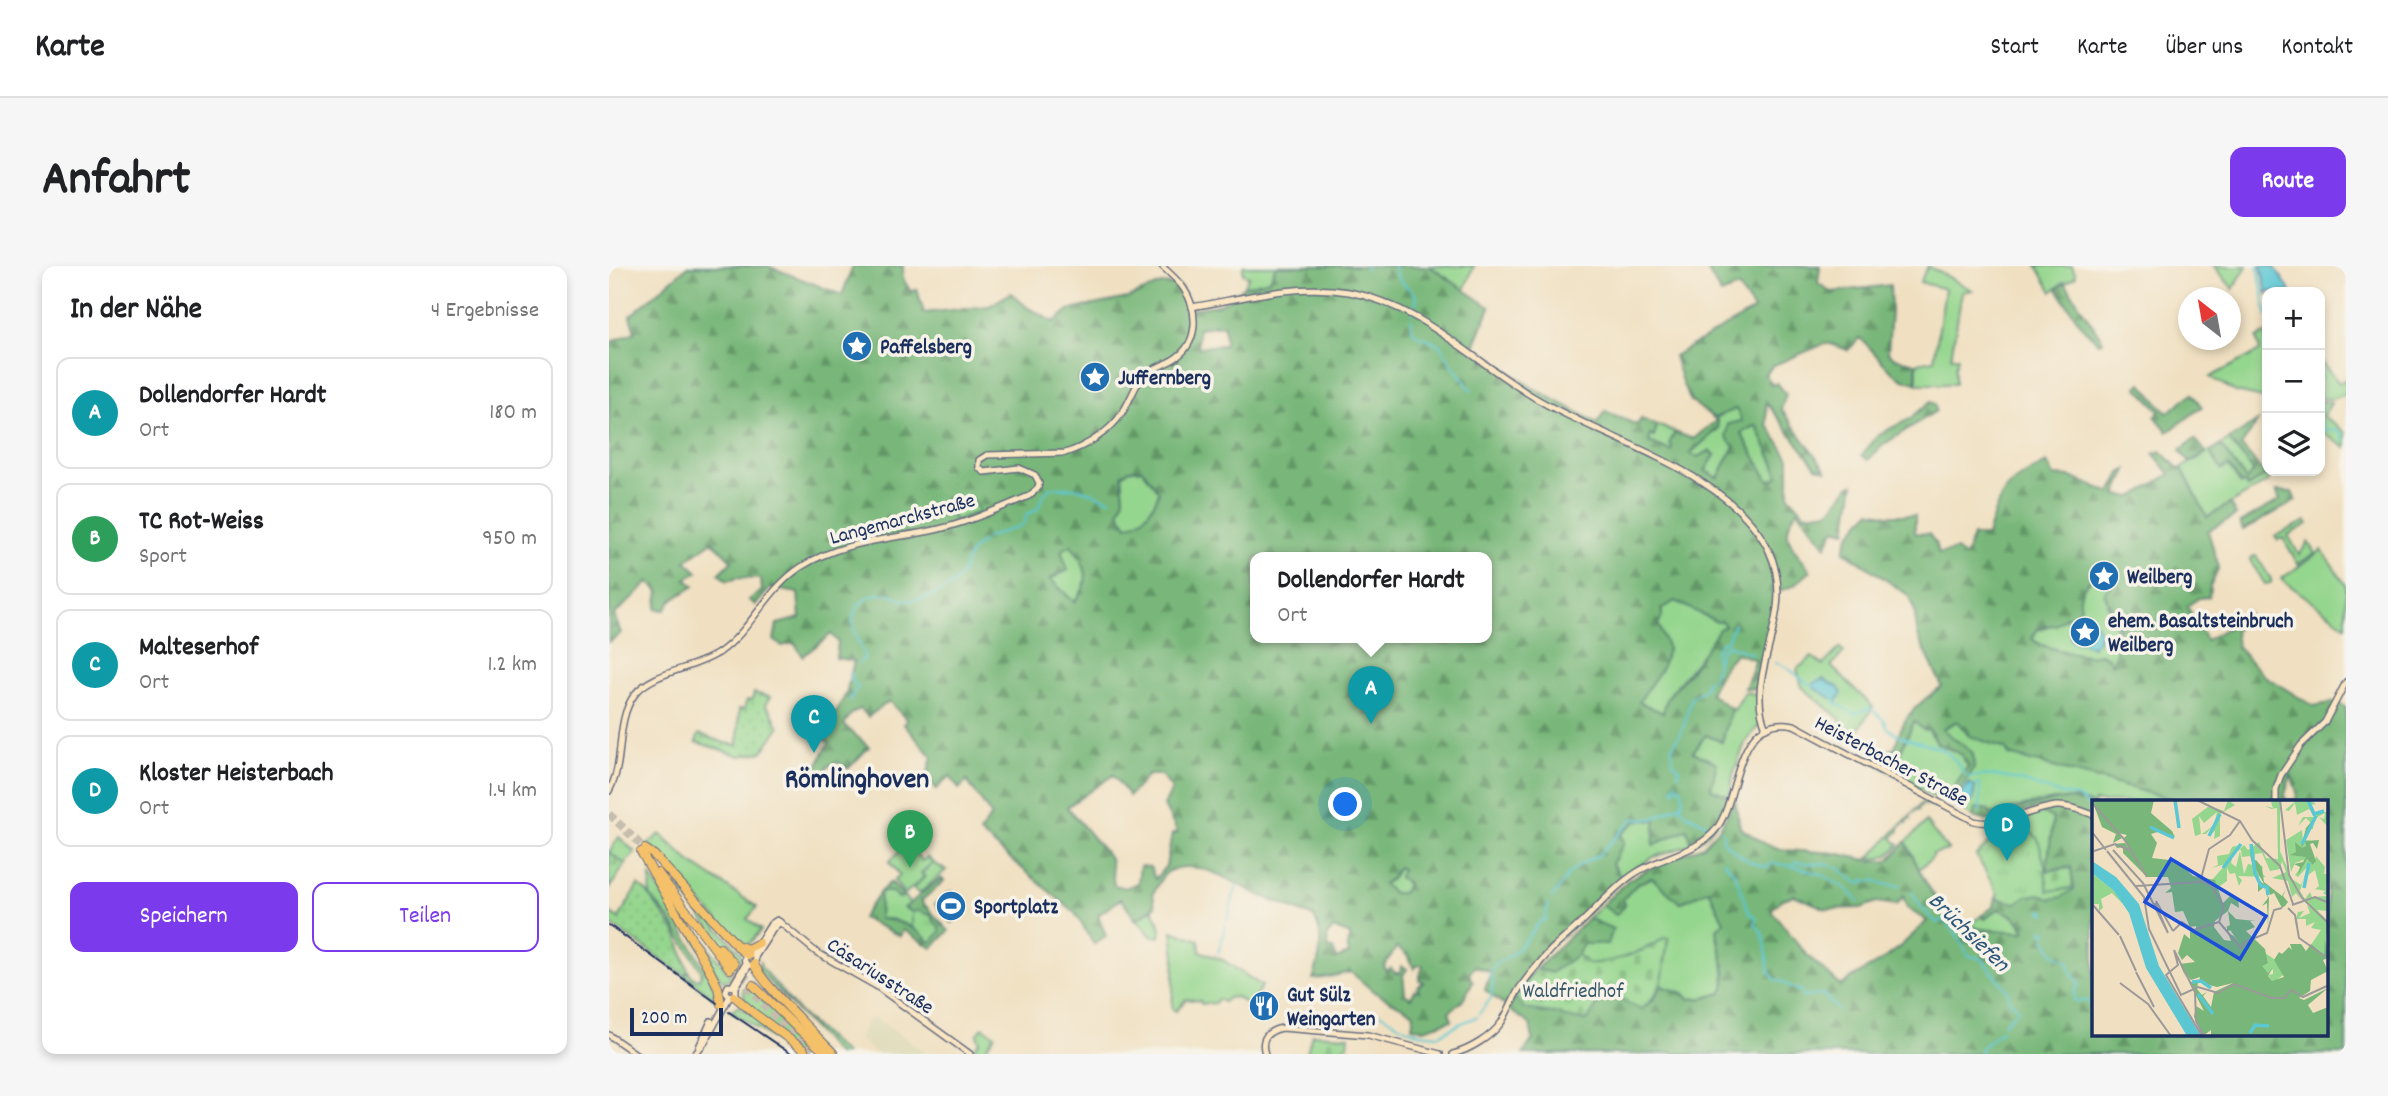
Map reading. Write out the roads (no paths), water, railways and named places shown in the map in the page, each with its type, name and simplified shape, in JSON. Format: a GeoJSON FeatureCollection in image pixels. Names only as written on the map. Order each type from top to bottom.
{"type":"FeatureCollection","features":[{"type":"Feature","properties":{"kind":"highway"},"geometry":{"type":"LineString","coordinates":[[643,850],[659,860],[834,1054]]}},
{"type":"Feature","properties":{"kind":"highway"},"geometry":{"type":"LineString","coordinates":[[643,850],[732,966]]}},
{"type":"Feature","properties":{"kind":"highway"},"geometry":{"type":"LineString","coordinates":[[643,850],[718,987],[722,1006],[733,1002],[747,1007]]}},
{"type":"Feature","properties":{"kind":"highway"},"geometry":{"type":"LineString","coordinates":[[735,942],[747,949],[759,943]]}},
{"type":"Feature","properties":{"kind":"highway"},"geometry":{"type":"LineString","coordinates":[[709,970],[747,1007],[804,1050]]}},
{"type":"Feature","properties":{"kind":"highway"},"geometry":{"type":"LineString","coordinates":[[753,985],[827,1054]]}},
{"type":"Feature","properties":{"kind":"main road"},"geometry":{"type":"LineString","coordinates":[[1161,266],[1184,289],[1192,307],[1259,293],[1304,288],[1351,293],[1377,300],[1421,319],[1538,400],[1662,460],[1716,493],[1750,522],[1765,543],[1777,578],[1779,611],[1763,672],[1761,694],[1766,728],[1748,744],[1730,802],[1710,836],[1693,848],[1648,865],[1622,882],[1535,968],[1514,996],[1499,1026],[1487,1036],[1453,1054]]}},
{"type":"Feature","properties":{"kind":"main road","name":"Langemarckstraße"},"geometry":{"type":"LineString","coordinates":[[609,791],[617,772],[626,712],[640,689],[651,681],[703,662],[721,651],[736,638],[779,584],[815,559],[874,539],[952,525],[1029,496],[1038,488],[1038,480],[1025,469],[981,471],[977,465],[981,457],[1071,451],[1108,428],[1122,414],[1141,380],[1149,372],[1180,355],[1188,345],[1193,332],[1192,307]]}},
{"type":"Feature","properties":{"kind":"main road"},"geometry":{"type":"LineString","coordinates":[[2276,800],[2276,789],[2281,775],[2297,749],[2321,727],[2346,681]]}},
{"type":"Feature","properties":{"kind":"main road","name":"Heisterbacher Straße"},"geometry":{"type":"LineString","coordinates":[[1766,728],[1781,724],[1794,725],[1975,821],[1991,822],[2058,806],[2092,813]]}},
{"type":"Feature","properties":{"kind":"main road"},"geometry":{"type":"LineString","coordinates":[[751,960],[771,924],[778,921]]}},
{"type":"Feature","properties":{"kind":"main road"},"geometry":{"type":"LineString","coordinates":[[697,1051],[731,991],[778,921]]}},
{"type":"Feature","properties":{"kind":"main road","name":"Cäsariusstraße"},"geometry":{"type":"LineString","coordinates":[[778,921],[816,952],[876,986],[970,1054]]}},
{"type":"Feature","properties":{"kind":"main road"},"geometry":{"type":"LineString","coordinates":[[1265,1054],[1264,1039],[1272,1031],[1282,1028],[1369,1035],[1440,1054]]}},
{"type":"Feature","properties":{"kind":"main road"},"geometry":{"type":"LineString","coordinates":[[609,1035],[634,1053]]}},
{"type":"Feature","properties":{"kind":"water"},"geometry":{"type":"Polygon","coordinates":[[[2261,266],[2274,266],[2288,287],[2265,287],[2261,266]]]}},
{"type":"Feature","properties":{"kind":"water","name":"ehem. Basaltsteinbruch Weilberg"},"geometry":{"type":"Polygon","coordinates":[[[2086,618],[2094,622],[2099,631],[2098,639],[2092,647],[2082,642],[2075,643],[2070,638],[2072,628],[2086,618]]]}},
{"type":"Feature","properties":{"kind":"water"},"geometry":{"type":"Polygon","coordinates":[[[1823,679],[1838,687],[1842,693],[1837,701],[1814,688],[1814,683],[1823,679]]]}},
{"type":"Feature","properties":{"kind":"water"},"geometry":{"type":"Polygon","coordinates":[[[1970,783],[1975,787],[1973,799],[1969,804],[1963,803],[1959,796],[1970,783]]]}},
{"type":"Feature","properties":{"kind":"waterway"},"geometry":{"type":"LineString","coordinates":[[1394,266],[1400,280],[1417,298],[1413,314]]}},
{"type":"Feature","properties":{"kind":"waterway"},"geometry":{"type":"LineString","coordinates":[[2258,266],[2262,289]]}},
{"type":"Feature","properties":{"kind":"waterway"},"geometry":{"type":"LineString","coordinates":[[1412,319],[1411,325],[1416,334],[1440,346],[1472,391]]}},
{"type":"Feature","properties":{"kind":"waterway"},"geometry":{"type":"LineString","coordinates":[[2325,430],[2335,430],[2342,434],[2346,441]]}},
{"type":"Feature","properties":{"kind":"waterway"},"geometry":{"type":"LineString","coordinates":[[1044,494],[1050,488],[1079,488],[1110,500]]}},
{"type":"Feature","properties":{"kind":"waterway"},"geometry":{"type":"LineString","coordinates":[[986,538],[1020,526],[1027,514],[1037,510],[1043,496]]}},
{"type":"Feature","properties":{"kind":"waterway"},"geometry":{"type":"LineString","coordinates":[[859,663],[864,659],[864,655],[853,621],[862,602],[881,594],[891,594],[911,601],[941,592],[957,580],[970,554],[982,542]]}},
{"type":"Feature","properties":{"kind":"waterway"},"geometry":{"type":"LineString","coordinates":[[1678,775],[1679,767],[1673,763],[1672,748],[1684,726],[1691,698],[1705,689],[1706,682],[1713,678],[1717,663],[1715,652],[1720,643],[1727,641],[1734,624]]}},
{"type":"Feature","properties":{"kind":"waterway"},"geometry":{"type":"LineString","coordinates":[[1717,660],[1721,650],[1727,645],[1752,654]]}},
{"type":"Feature","properties":{"kind":"waterway"},"geometry":{"type":"LineString","coordinates":[[1775,663],[1781,664],[1815,686]]}},
{"type":"Feature","properties":{"kind":"waterway"},"geometry":{"type":"LineString","coordinates":[[850,700],[858,686],[850,679],[852,673]]}},
{"type":"Feature","properties":{"kind":"waterway"},"geometry":{"type":"LineString","coordinates":[[1834,698],[1836,703],[1854,714],[1870,708],[1885,721],[1886,727],[1897,734],[1948,753],[1964,774]]}},
{"type":"Feature","properties":{"kind":"waterway"},"geometry":{"type":"LineString","coordinates":[[1968,777],[2012,779],[2076,797],[2092,809]]}},
{"type":"Feature","properties":{"kind":"waterway"},"geometry":{"type":"LineString","coordinates":[[1552,898],[1568,875],[1600,854],[1633,819],[1652,819],[1682,804],[1683,795],[1679,786],[1674,790],[1673,787],[1676,782]]}},
{"type":"Feature","properties":{"kind":"waterway"},"geometry":{"type":"LineString","coordinates":[[1974,785],[1980,784],[1980,811]]}},
{"type":"Feature","properties":{"kind":"waterway","name":"Brüchsiefen"},"geometry":{"type":"LineString","coordinates":[[1680,807],[1687,814],[1708,825]]}},
{"type":"Feature","properties":{"kind":"waterway","name":"Brüchsiefen"},"geometry":{"type":"LineString","coordinates":[[1721,830],[1723,841],[1728,846],[1761,866],[1768,867],[1773,863],[1792,866],[1796,862],[1828,864],[1861,884],[1863,880],[1874,880],[1900,886]]}},
{"type":"Feature","properties":{"kind":"waterway"},"geometry":{"type":"LineString","coordinates":[[1724,861],[1735,874],[1749,912],[1756,918],[1755,924],[1764,938],[1771,974],[1777,980],[1800,990],[1804,997],[1823,994],[1838,1010]]}},
{"type":"Feature","properties":{"kind":"waterway","name":"Brüchsiefen"},"geometry":{"type":"LineString","coordinates":[[1793,866],[1823,875],[1848,890],[1858,901]]}},
{"type":"Feature","properties":{"kind":"waterway"},"geometry":{"type":"LineString","coordinates":[[1227,920],[1237,885]]}},
{"type":"Feature","properties":{"kind":"waterway","name":"Brüchsiefen"},"geometry":{"type":"LineString","coordinates":[[1912,892],[1920,906],[1937,923],[1942,920],[1951,927],[1968,955],[1981,959],[2008,991],[2009,1000],[2019,1009],[2004,1024]]}},
{"type":"Feature","properties":{"kind":"waterway"},"geometry":{"type":"LineString","coordinates":[[1479,1014],[1491,998],[1493,981],[1489,976],[1495,964],[1513,953],[1540,921],[1545,920],[1548,904]]}},
{"type":"Feature","properties":{"kind":"waterway"},"geometry":{"type":"LineString","coordinates":[[1218,953],[1226,925]]}},
{"type":"Feature","properties":{"kind":"waterway"},"geometry":{"type":"LineString","coordinates":[[2043,930],[2046,933]]}},
{"type":"Feature","properties":{"kind":"waterway"},"geometry":{"type":"LineString","coordinates":[[2045,938],[2054,954],[2068,961],[2071,972],[2079,983],[2074,995],[2075,1001],[2086,1000],[2092,1005]]}},
{"type":"Feature","properties":{"kind":"waterway"},"geometry":{"type":"LineString","coordinates":[[1379,1013],[1407,1029],[1439,1035],[1477,1017]]}},
{"type":"Feature","properties":{"kind":"waterway","name":"Brüchsiefen"},"geometry":{"type":"LineString","coordinates":[[1982,1054],[1980,1049],[2001,1030]]}},
{"type":"Feature","properties":{"kind":"tunnel"},"geometry":{"type":"LineString","coordinates":[[609,814],[645,849]]}},
{"type":"Feature","properties":{"kind":"tunnel"},"geometry":{"type":"LineString","coordinates":[[734,964],[753,985]]}},
{"type":"Feature","properties":{"kind":"tunnel"},"geometry":{"type":"LineString","coordinates":[[730,969],[775,1017],[818,1054]]}},
{"type":"Feature","properties":{"kind":"tram line"},"geometry":{"type":"LineString","coordinates":[[609,925],[717,1003]]}},
{"type":"Feature","properties":{"kind":"tram line"},"geometry":{"type":"LineString","coordinates":[[729,1012],[791,1054]]}},
{"type":"Feature","properties":{"kind":"place","name":"Paffelsberg"},"geometry":{"type":"Point","coordinates":[857,346]}},
{"type":"Feature","properties":{"kind":"place","name":"Juffernberg"},"geometry":{"type":"Point","coordinates":[1095,377]}},
{"type":"Feature","properties":{"kind":"place","name":"Weilberg"},"geometry":{"type":"Point","coordinates":[2104,576]}},
{"type":"Feature","properties":{"kind":"place","name":"ehem. Basaltsteinbruch Weilberg"},"geometry":{"type":"Point","coordinates":[2085,632]}},
{"type":"Feature","properties":{"kind":"place","name":"Dollendorfer Hardt"},"geometry":{"type":"Point","coordinates":[1371,724]}},
{"type":"Feature","properties":{"kind":"place","name":"Malteserhof"},"geometry":{"type":"Point","coordinates":[814,753]}},
{"type":"Feature","properties":{"kind":"place","name":"Kloster Heisterbach"},"geometry":{"type":"Point","coordinates":[2007,861]}},
{"type":"Feature","properties":{"kind":"place","name":"TC Rot-Weiss"},"geometry":{"type":"Point","coordinates":[910,868]}},
{"type":"Feature","properties":{"kind":"place","name":"Sportplatz"},"geometry":{"type":"Point","coordinates":[951,906]}},
{"type":"Feature","properties":{"kind":"place","name":"Gut Sülz Weingarten"},"geometry":{"type":"Point","coordinates":[1264,1006]}},
{"type":"Feature","properties":{"kind":"district","name":"Römlinghoven"},"geometry":{"type":"Point","coordinates":[857,777]}},
{"type":"Feature","properties":{"kind":"park label","name":"Waldfriedhof"},"geometry":{"type":"Point","coordinates":[1573,990]}}]}
